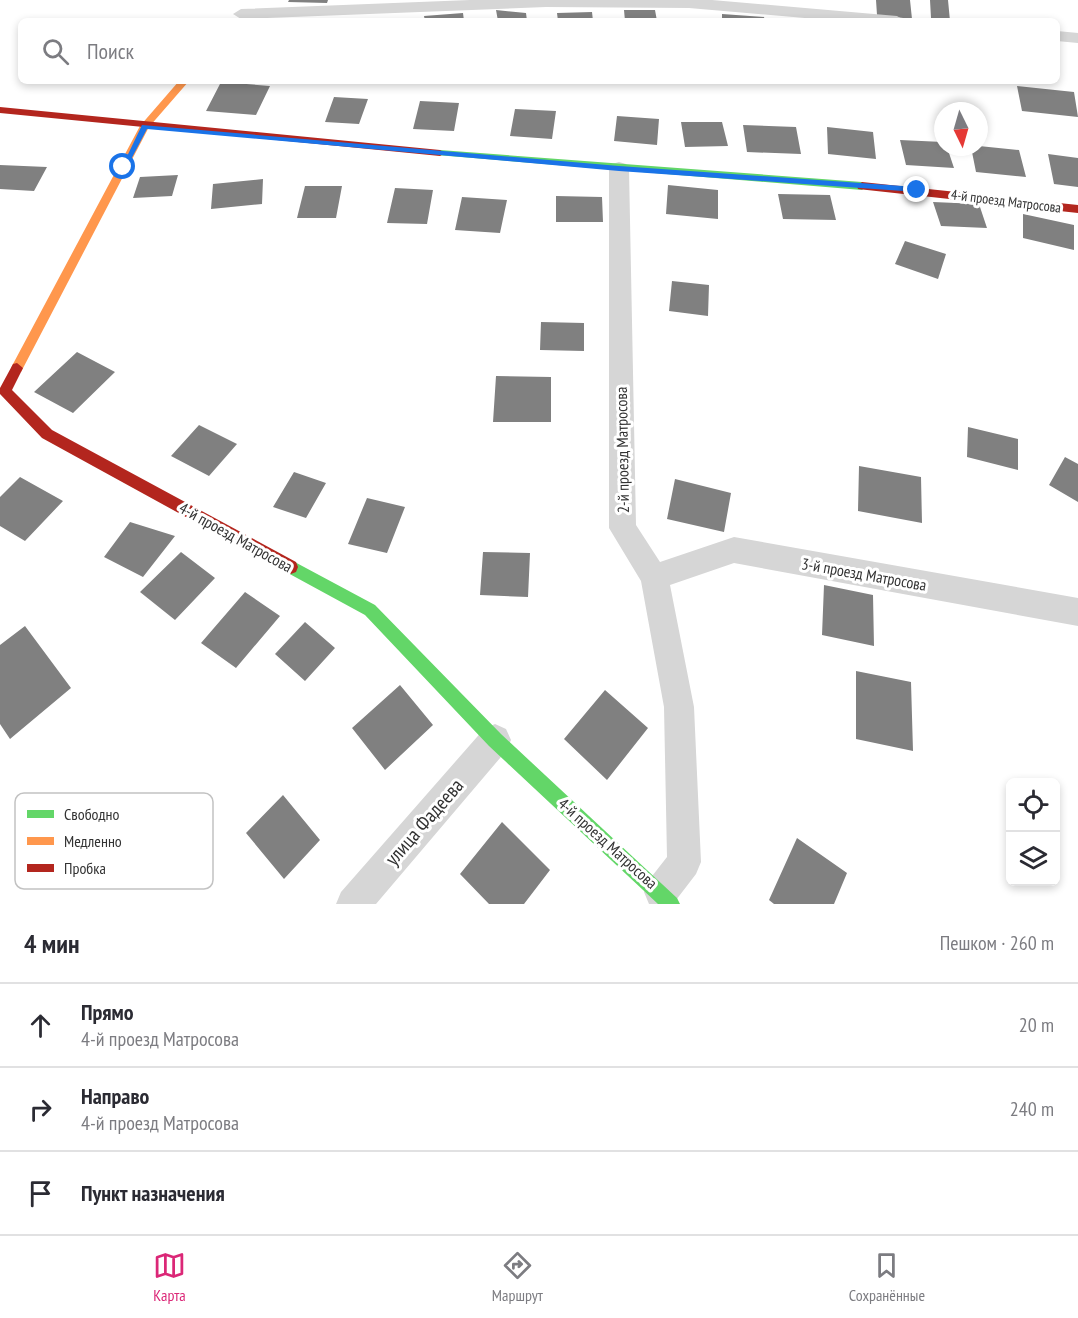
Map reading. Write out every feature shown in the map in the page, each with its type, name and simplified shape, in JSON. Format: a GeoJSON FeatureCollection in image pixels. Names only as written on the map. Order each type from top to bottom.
{"type":"FeatureCollection","features":[{"type":"Feature","properties":{"kind":"street"},"geometry":{"type":"LineString","coordinates":[[241,12],[546,2],[677,3],[860,18]]}},
{"type":"Feature","properties":{"kind":"street"},"geometry":{"type":"LineString","coordinates":[[1060,36],[1078,38]]}},
{"type":"Feature","properties":{"kind":"street","name":"4-й проезд Матросова"},"geometry":{"type":"LineString","coordinates":[[181,84],[145,126],[5,391],[48,434],[370,610],[495,740],[666,898]]}},
{"type":"Feature","properties":{"kind":"street","name":"4-й проезд Матросова"},"geometry":{"type":"LineString","coordinates":[[0,110],[145,126],[619,169],[917,190],[1078,209]]}},
{"type":"Feature","properties":{"kind":"street","name":"2-й проезд Матросова"},"geometry":{"type":"LineString","coordinates":[[619,169],[623,528],[654,577],[679,707],[684,862],[666,898]]}},
{"type":"Feature","properties":{"kind":"street","name":"3-й проезд Матросова"},"geometry":{"type":"LineString","coordinates":[[654,577],[734,550],[1078,612]]}},
{"type":"Feature","properties":{"kind":"street","name":"улица Фадеева"},"geometry":{"type":"LineString","coordinates":[[353,904],[495,740]]}},
{"type":"Feature","properties":{"kind":"building"},"geometry":{"type":"Polygon","coordinates":[[[289,0],[328,0],[327,3],[288,2],[289,0]]]}},
{"type":"Feature","properties":{"kind":"building"},"geometry":{"type":"Polygon","coordinates":[[[876,0],[910,0],[912,18],[877,15],[876,0]]]}},
{"type":"Feature","properties":{"kind":"building"},"geometry":{"type":"Polygon","coordinates":[[[930,0],[948,0],[950,18],[931,18],[930,0]]]}},
{"type":"Feature","properties":{"kind":"building"},"geometry":{"type":"Polygon","coordinates":[[[496,10],[526,13],[527,18],[497,18],[496,10]]]}},
{"type":"Feature","properties":{"kind":"building"},"geometry":{"type":"Polygon","coordinates":[[[624,10],[655,10],[656,18],[625,18],[624,10]]]}},
{"type":"Feature","properties":{"kind":"building"},"geometry":{"type":"Polygon","coordinates":[[[592,12],[593,18],[558,18],[557,13],[592,12]]]}},
{"type":"Feature","properties":{"kind":"building"},"geometry":{"type":"Polygon","coordinates":[[[463,13],[464,18],[424,18],[424,16],[463,13]]]}},
{"type":"Feature","properties":{"kind":"building"},"geometry":{"type":"Polygon","coordinates":[[[722,14],[764,18],[722,18],[722,14]]]}},
{"type":"Feature","properties":{"kind":"building"},"geometry":{"type":"Polygon","coordinates":[[[220,84],[270,86],[256,115],[206,111],[220,84]]]}},
{"type":"Feature","properties":{"kind":"building"},"geometry":{"type":"Polygon","coordinates":[[[1017,86],[1074,92],[1078,117],[1022,111],[1017,86]]]}},
{"type":"Feature","properties":{"kind":"building"},"geometry":{"type":"Polygon","coordinates":[[[334,97],[368,99],[359,124],[325,122],[334,97]]]}},
{"type":"Feature","properties":{"kind":"building"},"geometry":{"type":"Polygon","coordinates":[[[420,101],[459,103],[454,131],[413,129],[420,101]]]}},
{"type":"Feature","properties":{"kind":"building"},"geometry":{"type":"Polygon","coordinates":[[[515,109],[556,111],[552,139],[510,136],[515,109]]]}},
{"type":"Feature","properties":{"kind":"building"},"geometry":{"type":"Polygon","coordinates":[[[617,116],[659,119],[657,145],[614,141],[617,116]]]}},
{"type":"Feature","properties":{"kind":"building"},"geometry":{"type":"Polygon","coordinates":[[[681,122],[722,122],[728,146],[685,147],[681,122]]]}},
{"type":"Feature","properties":{"kind":"building"},"geometry":{"type":"Polygon","coordinates":[[[743,125],[796,127],[801,154],[747,152],[743,125]]]}},
{"type":"Feature","properties":{"kind":"building"},"geometry":{"type":"Polygon","coordinates":[[[827,127],[873,132],[876,159],[828,154],[827,127]]]}},
{"type":"Feature","properties":{"kind":"building"},"geometry":{"type":"Polygon","coordinates":[[[900,140],[934,142],[934,156],[950,156],[954,168],[906,165],[900,140]]]}},
{"type":"Feature","properties":{"kind":"building"},"geometry":{"type":"Polygon","coordinates":[[[988,147],[1019,150],[1026,177],[976,172],[973,156],[988,156],[988,147]]]}},
{"type":"Feature","properties":{"kind":"building"},"geometry":{"type":"Polygon","coordinates":[[[1048,154],[1078,158],[1078,187],[1054,184],[1048,154]]]}},
{"type":"Feature","properties":{"kind":"building"},"geometry":{"type":"Polygon","coordinates":[[[0,165],[47,167],[34,191],[0,189],[0,165]]]}},
{"type":"Feature","properties":{"kind":"building"},"geometry":{"type":"Polygon","coordinates":[[[178,175],[172,196],[133,198],[140,177],[178,175]]]}},
{"type":"Feature","properties":{"kind":"building"},"geometry":{"type":"Polygon","coordinates":[[[263,179],[262,204],[211,209],[213,184],[263,179]]]}},
{"type":"Feature","properties":{"kind":"building"},"geometry":{"type":"Polygon","coordinates":[[[668,185],[718,190],[718,219],[666,214],[668,185]]]}},
{"type":"Feature","properties":{"kind":"building"},"geometry":{"type":"Polygon","coordinates":[[[305,186],[342,186],[336,218],[297,218],[305,186]]]}},
{"type":"Feature","properties":{"kind":"building"},"geometry":{"type":"Polygon","coordinates":[[[395,188],[433,190],[427,224],[387,223],[395,188]]]}},
{"type":"Feature","properties":{"kind":"building"},"geometry":{"type":"Polygon","coordinates":[[[778,194],[830,195],[836,220],[783,219],[778,194]]]}},
{"type":"Feature","properties":{"kind":"building"},"geometry":{"type":"Polygon","coordinates":[[[556,196],[602,197],[603,222],[556,222],[556,196]]]}},
{"type":"Feature","properties":{"kind":"building"},"geometry":{"type":"Polygon","coordinates":[[[462,197],[507,200],[500,233],[455,230],[462,197]]]}},
{"type":"Feature","properties":{"kind":"building"},"geometry":{"type":"Polygon","coordinates":[[[933,202],[979,204],[987,228],[941,226],[933,202]]]}},
{"type":"Feature","properties":{"kind":"building"},"geometry":{"type":"Polygon","coordinates":[[[1023,214],[1074,225],[1074,250],[1023,238],[1023,214]]]}},
{"type":"Feature","properties":{"kind":"building"},"geometry":{"type":"Polygon","coordinates":[[[905,241],[946,254],[938,279],[895,264],[905,241]]]}},
{"type":"Feature","properties":{"kind":"building"},"geometry":{"type":"Polygon","coordinates":[[[672,281],[709,285],[708,316],[669,311],[672,281]]]}},
{"type":"Feature","properties":{"kind":"building"},"geometry":{"type":"Polygon","coordinates":[[[541,322],[584,323],[584,351],[540,350],[541,322]]]}},
{"type":"Feature","properties":{"kind":"building"},"geometry":{"type":"Polygon","coordinates":[[[77,352],[115,372],[73,413],[34,392],[77,352]]]}},
{"type":"Feature","properties":{"kind":"building"},"geometry":{"type":"Polygon","coordinates":[[[496,376],[551,377],[551,422],[493,422],[496,376]]]}},
{"type":"Feature","properties":{"kind":"building"},"geometry":{"type":"Polygon","coordinates":[[[199,425],[237,444],[209,476],[171,456],[199,425]]]}},
{"type":"Feature","properties":{"kind":"building"},"geometry":{"type":"Polygon","coordinates":[[[968,427],[1018,439],[1018,470],[967,457],[968,427]]]}},
{"type":"Feature","properties":{"kind":"building"},"geometry":{"type":"Polygon","coordinates":[[[1065,457],[1078,464],[1078,502],[1049,485],[1065,457]]]}},
{"type":"Feature","properties":{"kind":"building"},"geometry":{"type":"Polygon","coordinates":[[[859,466],[921,477],[922,523],[858,511],[859,466]]]}},
{"type":"Feature","properties":{"kind":"building"},"geometry":{"type":"Polygon","coordinates":[[[294,472],[326,483],[306,518],[273,507],[294,472]]]}},
{"type":"Feature","properties":{"kind":"building"},"geometry":{"type":"Polygon","coordinates":[[[20,477],[63,501],[25,541],[0,526],[0,497],[20,477]]]}},
{"type":"Feature","properties":{"kind":"building"},"geometry":{"type":"Polygon","coordinates":[[[675,479],[731,493],[724,532],[667,519],[675,479]]]}},
{"type":"Feature","properties":{"kind":"building"},"geometry":{"type":"Polygon","coordinates":[[[367,498],[405,507],[387,553],[348,544],[367,498]]]}},
{"type":"Feature","properties":{"kind":"building"},"geometry":{"type":"Polygon","coordinates":[[[130,522],[175,536],[143,577],[104,557],[130,522]]]}},
{"type":"Feature","properties":{"kind":"building"},"geometry":{"type":"Polygon","coordinates":[[[181,552],[215,578],[175,620],[140,592],[181,552]]]}},
{"type":"Feature","properties":{"kind":"building"},"geometry":{"type":"Polygon","coordinates":[[[483,552],[530,553],[528,597],[480,595],[483,552]]]}},
{"type":"Feature","properties":{"kind":"building"},"geometry":{"type":"Polygon","coordinates":[[[824,585],[873,595],[874,646],[822,635],[824,585]]]}},
{"type":"Feature","properties":{"kind":"building"},"geometry":{"type":"Polygon","coordinates":[[[245,592],[280,616],[236,668],[201,643],[245,592]]]}},
{"type":"Feature","properties":{"kind":"building"},"geometry":{"type":"Polygon","coordinates":[[[305,622],[335,648],[305,681],[275,654],[305,622]]]}},
{"type":"Feature","properties":{"kind":"building"},"geometry":{"type":"Polygon","coordinates":[[[25,626],[71,688],[10,739],[0,724],[0,645],[25,626]]]}},
{"type":"Feature","properties":{"kind":"building"},"geometry":{"type":"Polygon","coordinates":[[[856,671],[911,682],[913,751],[856,739],[856,671]]]}},
{"type":"Feature","properties":{"kind":"building"},"geometry":{"type":"Polygon","coordinates":[[[400,685],[433,725],[385,770],[352,728],[400,685]]]}},
{"type":"Feature","properties":{"kind":"building"},"geometry":{"type":"Polygon","coordinates":[[[605,690],[648,728],[607,780],[564,739],[605,690]]]}},
{"type":"Feature","properties":{"kind":"building"},"geometry":{"type":"Polygon","coordinates":[[[283,795],[320,840],[284,879],[246,833],[283,795]]]}},
{"type":"Feature","properties":{"kind":"building"},"geometry":{"type":"Polygon","coordinates":[[[502,822],[550,870],[524,904],[489,904],[460,874],[502,822]]]}},
{"type":"Feature","properties":{"kind":"building"},"geometry":{"type":"Polygon","coordinates":[[[797,838],[847,873],[834,904],[774,904],[769,900],[797,838]]]}},
{"type":"Feature","properties":{"kind":"traffic: fast"},"geometry":{"type":"LineString","coordinates":[[440,153],[862,186]]}},
{"type":"Feature","properties":{"kind":"traffic: fast"},"geometry":{"type":"LineString","coordinates":[[291,567],[370,610],[495,740],[671,904]]}},
{"type":"Feature","properties":{"kind":"traffic: slow"},"geometry":{"type":"LineString","coordinates":[[17,368],[145,126],[181,84]]}},
{"type":"Feature","properties":{"kind":"traffic: jam"},"geometry":{"type":"LineString","coordinates":[[0,110],[440,153]]}},
{"type":"Feature","properties":{"kind":"traffic: jam"},"geometry":{"type":"LineString","coordinates":[[862,186],[1078,209]]}},
{"type":"Feature","properties":{"kind":"traffic: jam"},"geometry":{"type":"LineString","coordinates":[[17,368],[5,391],[47,434],[291,567]]}},
{"type":"Feature","properties":{"kind":"route"},"geometry":{"type":"LineString","coordinates":[[123,167],[145,126],[619,169],[917,190]]}}]}
